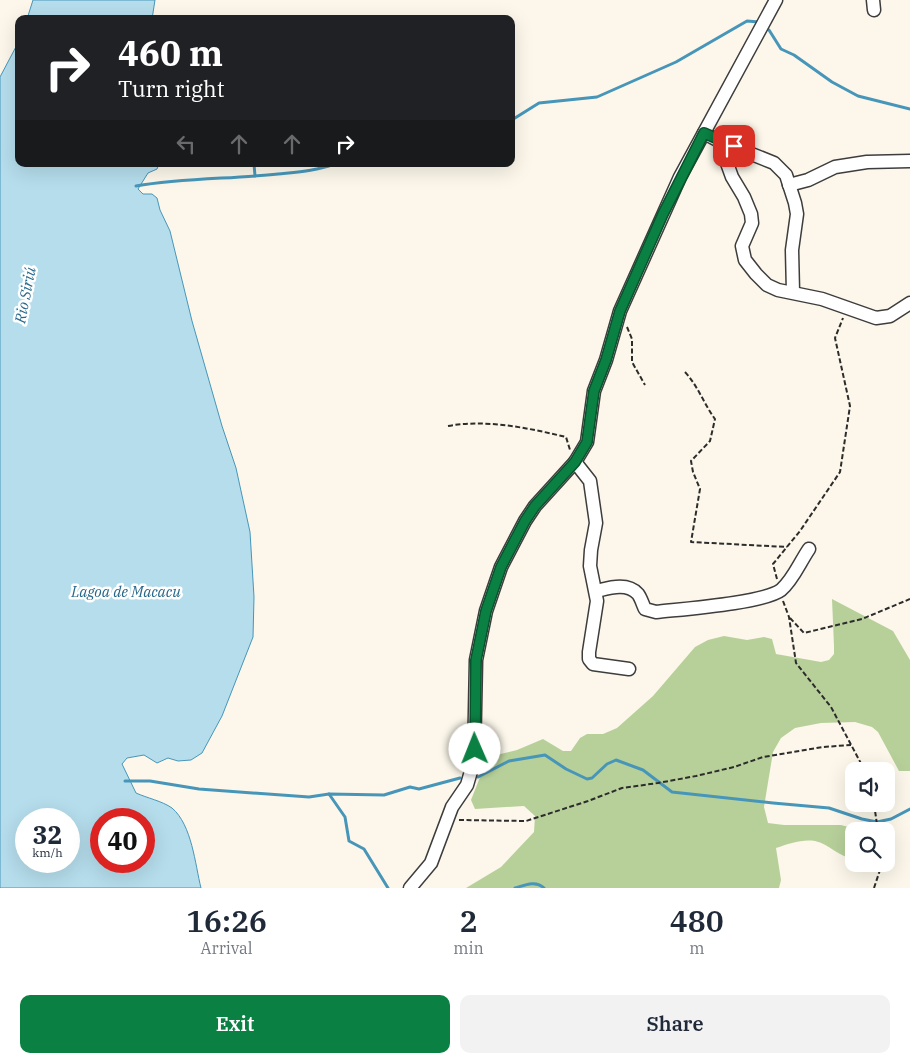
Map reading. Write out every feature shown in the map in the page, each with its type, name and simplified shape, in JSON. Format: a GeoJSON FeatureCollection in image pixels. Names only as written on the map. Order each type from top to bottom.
{"type":"FeatureCollection","features":[{"type":"Feature","properties":{"kind":"street"},"geometry":{"type":"LineString","coordinates":[[410,888],[431,863],[452,806],[467,785],[474,761],[476,660],[486,611],[501,567],[535,506],[575,462],[587,442],[594,391],[606,360],[620,311],[663,214],[704,133],[776,0]]}},
{"type":"Feature","properties":{"kind":"street"},"geometry":{"type":"LineString","coordinates":[[704,133],[774,163],[786,176],[797,214],[792,250],[792,292]]}},
{"type":"Feature","properties":{"kind":"street"},"geometry":{"type":"LineString","coordinates":[[719,141],[732,177],[744,197],[751,214],[752,224],[742,246],[745,260],[766,285],[778,290],[822,299],[876,318],[890,316],[910,303]]}},
{"type":"Feature","properties":{"kind":"street"},"geometry":{"type":"LineString","coordinates":[[789,185],[808,180],[835,167],[867,162],[910,161]]}},
{"type":"Feature","properties":{"kind":"street"},"geometry":{"type":"LineString","coordinates":[[575,462],[590,481],[596,523],[590,566],[596,591],[596,601],[589,659],[593,664],[629,669]]}},
{"type":"Feature","properties":{"kind":"street"},"geometry":{"type":"LineString","coordinates":[[596,591],[622,587],[631,589],[638,594],[645,609],[656,612],[760,598],[780,590],[789,582],[808,548]]}},
{"type":"Feature","properties":{"kind":"path"},"geometry":{"type":"LineString","coordinates":[[847,309],[835,338],[850,406],[840,472],[773,564],[789,617],[796,663],[831,707],[860,762]]}},
{"type":"Feature","properties":{"kind":"path"},"geometry":{"type":"LineString","coordinates":[[620,311],[632,339],[632,362],[645,385]]}},
{"type":"Feature","properties":{"kind":"path"},"geometry":{"type":"LineString","coordinates":[[685,372],[694,381],[704,405],[715,419],[710,441],[692,461],[693,472],[700,489],[691,542],[787,547]]}},
{"type":"Feature","properties":{"kind":"path"},"geometry":{"type":"LineString","coordinates":[[448,426],[464,423],[503,425],[566,437],[575,462]]}},
{"type":"Feature","properties":{"kind":"path"},"geometry":{"type":"LineString","coordinates":[[789,617],[804,634],[862,619],[910,599]]}},
{"type":"Feature","properties":{"kind":"path"},"geometry":{"type":"LineString","coordinates":[[447,820],[526,821],[622,788],[696,776],[734,767],[763,757],[822,747],[851,745]]}},
{"type":"Feature","properties":{"kind":"path"},"geometry":{"type":"LineString","coordinates":[[874,888],[879,872]]}},
{"type":"Feature","properties":{"kind":"green space"},"geometry":{"type":"Polygon","coordinates":[[[832,599],[893,631],[910,660],[910,771],[899,771],[878,732],[872,727],[855,722],[821,723],[795,728],[781,738],[773,752],[764,807],[768,823],[845,826],[845,856],[815,841],[800,841],[776,848],[781,880],[779,888],[466,888],[501,867],[534,832],[535,816],[524,806],[475,809],[471,800],[488,757],[517,750],[543,739],[563,751],[571,751],[580,738],[587,734],[603,734],[617,728],[653,696],[695,647],[708,640],[724,636],[747,640],[764,637],[772,639],[776,654],[821,662],[829,660],[834,654],[832,599]]]}},
{"type":"Feature","properties":{"kind":"water"},"geometry":{"type":"Polygon","coordinates":[[[33,0],[155,0],[153,15],[28,15],[33,0]]]}},
{"type":"Feature","properties":{"kind":"water","name":"Lagoa de Macacu"},"geometry":{"type":"Polygon","coordinates":[[[15,49],[15,167],[158,167],[148,173],[138,189],[143,194],[152,194],[157,198],[160,210],[170,231],[192,321],[236,468],[250,532],[254,597],[253,637],[222,716],[202,753],[191,760],[178,761],[168,758],[157,763],[144,755],[127,758],[122,764],[136,793],[159,801],[172,808],[179,815],[192,845],[201,888],[0,888],[0,77],[15,49]]]}},
{"type":"Feature","properties":{"kind":"waterway"},"geometry":{"type":"LineString","coordinates":[[515,118],[539,103],[597,97],[676,62],[747,21],[759,22]]}},
{"type":"Feature","properties":{"kind":"waterway"},"geometry":{"type":"LineString","coordinates":[[769,30],[781,49],[794,55],[832,82],[858,96],[910,109]]}},
{"type":"Feature","properties":{"kind":"waterway"},"geometry":{"type":"LineString","coordinates":[[254,167],[255,176]]}},
{"type":"Feature","properties":{"kind":"waterway"},"geometry":{"type":"LineString","coordinates":[[136,186],[171,181],[260,176],[299,172],[324,167]]}},
{"type":"Feature","properties":{"kind":"waterway"},"geometry":{"type":"LineString","coordinates":[[478,777],[509,761],[545,755],[566,769],[587,779],[592,778],[607,764],[616,760],[643,770],[672,792],[829,808],[877,822],[891,819],[910,809]]}},
{"type":"Feature","properties":{"kind":"waterway"},"geometry":{"type":"LineString","coordinates":[[125,781],[150,781],[199,789],[309,797],[329,794],[384,795],[410,787],[419,789],[460,778]]}},
{"type":"Feature","properties":{"kind":"waterway"},"geometry":{"type":"LineString","coordinates":[[329,794],[345,817],[349,841],[364,849],[388,888]]}},
{"type":"Feature","properties":{"kind":"waterway"},"geometry":{"type":"LineString","coordinates":[[515,888],[534,884],[544,888]]}},
{"type":"Feature","properties":{"kind":"route"},"geometry":{"type":"LineString","coordinates":[[475,749],[476,660],[486,611],[501,567],[535,506],[575,462],[587,442],[594,391],[606,360],[620,311],[680,177],[704,133],[734,146]]}},
{"type":"Feature","properties":{"kind":"water label","name":"Rio Siriú"},"geometry":{"type":"Point","coordinates":[25,295]}}]}
